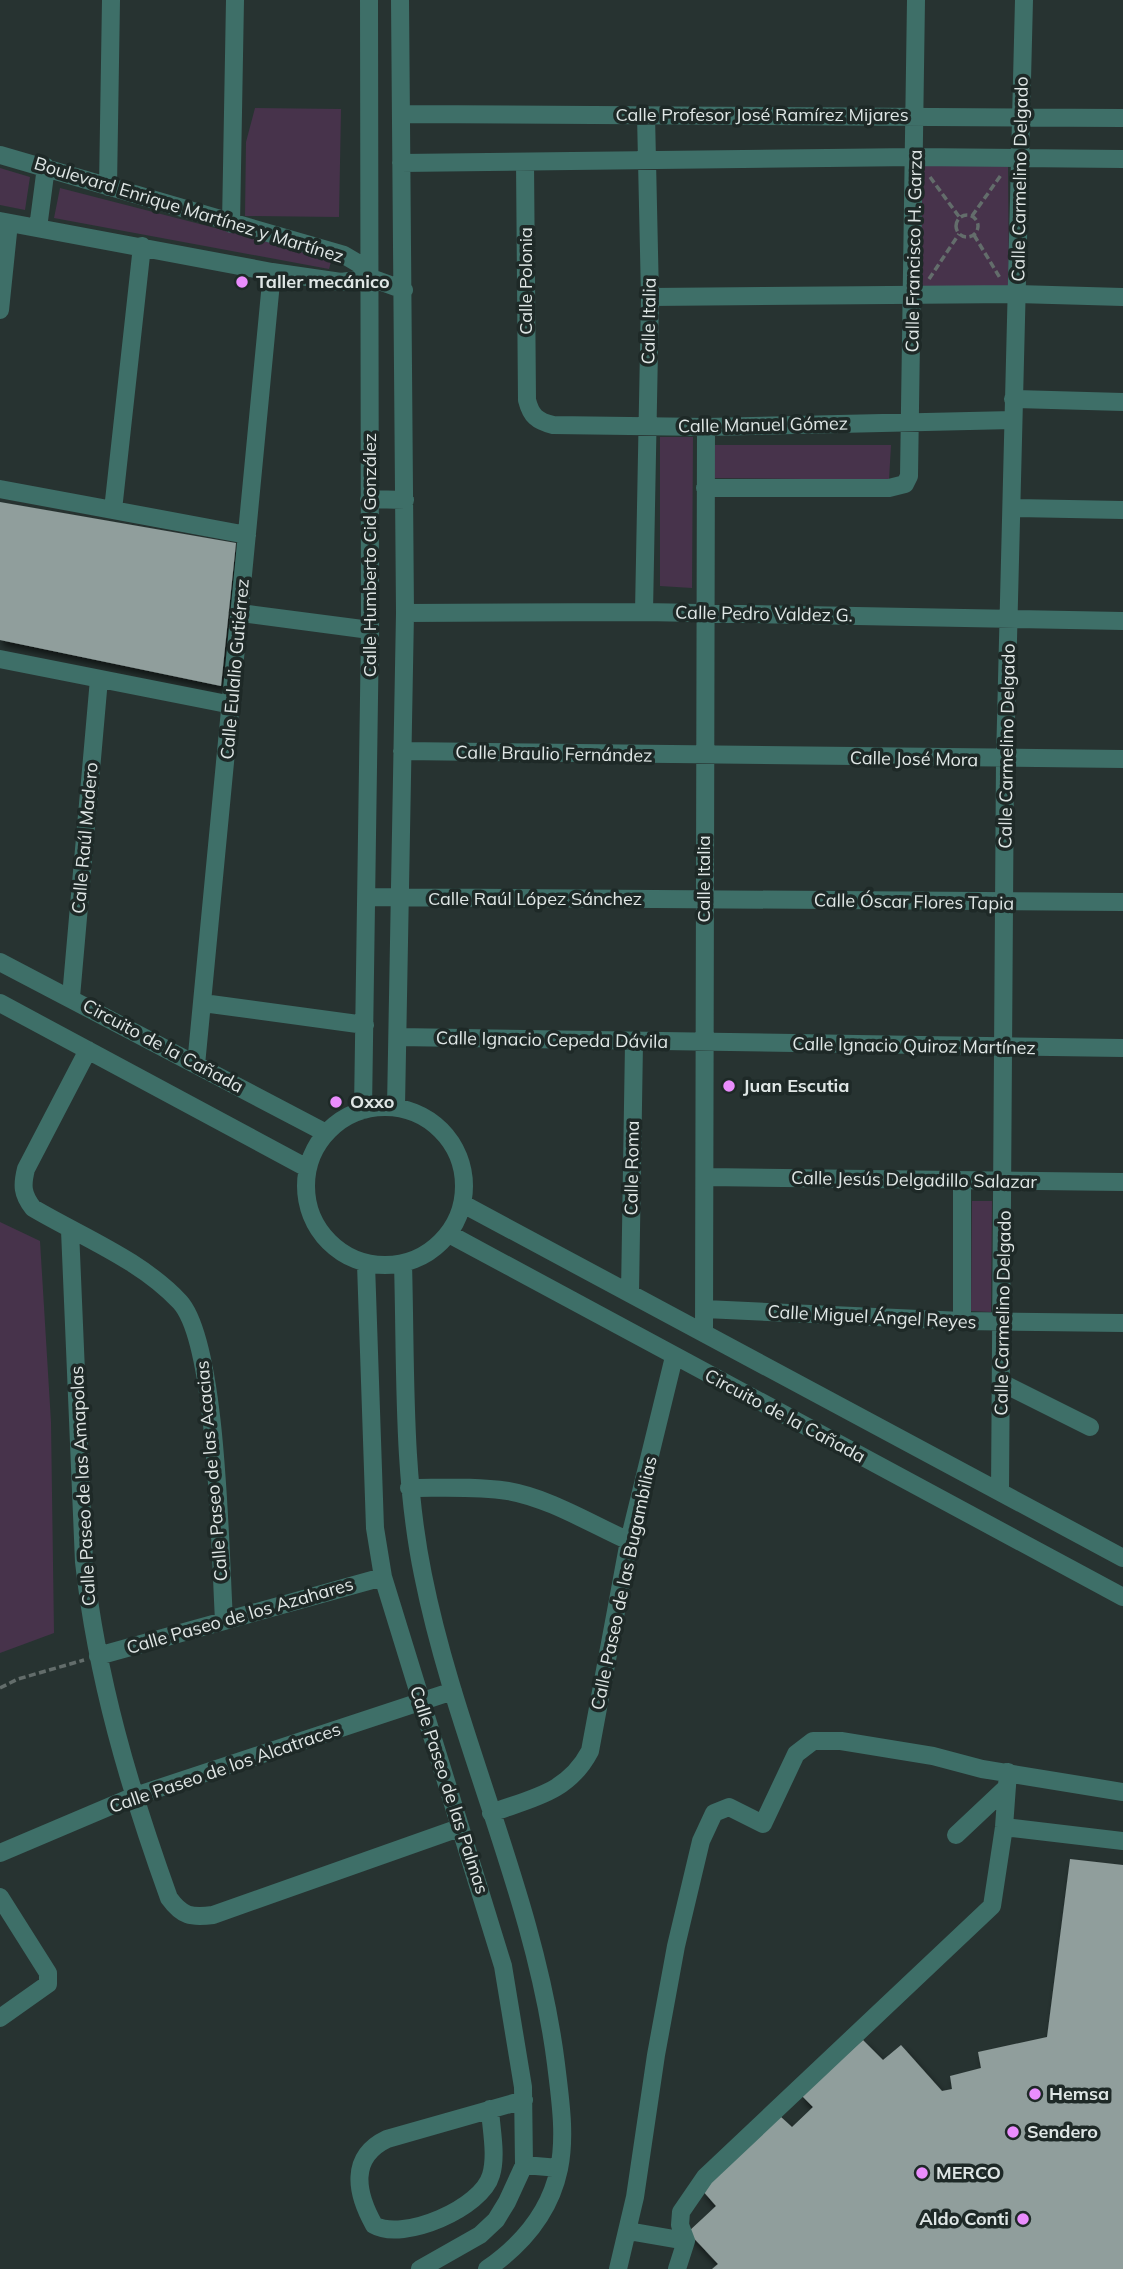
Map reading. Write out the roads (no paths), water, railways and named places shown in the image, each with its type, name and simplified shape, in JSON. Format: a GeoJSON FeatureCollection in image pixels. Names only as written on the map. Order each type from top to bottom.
{"type":"FeatureCollection","features":[{"type":"Feature","properties":{"kind":"street"},"geometry":{"type":"LineString","coordinates":[[107,187],[111,0]]}},
{"type":"Feature","properties":{"kind":"street"},"geometry":{"type":"LineString","coordinates":[[231,224],[235,0]]}},
{"type":"Feature","properties":{"kind":"street","name":"Calle Humberto Cid González"},"geometry":{"type":"LineString","coordinates":[[363,1110],[370,630],[369,0]]}},
{"type":"Feature","properties":{"kind":"street","name":"Calle Humberto Cid González"},"geometry":{"type":"LineString","coordinates":[[396,1107],[405,613],[400,0]]}},
{"type":"Feature","properties":{"kind":"street","name":"Calle Francisco H. Garza"},"geometry":{"type":"LineString","coordinates":[[705,488],[889,488],[905,484],[909,476],[914,295],[916,0]]}},
{"type":"Feature","properties":{"kind":"street","name":"Calle Carmelino Delgado"},"geometry":{"type":"LineString","coordinates":[[1000,1492],[1005,760],[1024,0]]}},
{"type":"Feature","properties":{"kind":"street","name":"Calle Profesor José Ramírez Mijares"},"geometry":{"type":"LineString","coordinates":[[401,114],[1123,118]]}},
{"type":"Feature","properties":{"kind":"street","name":"Calle Italia"},"geometry":{"type":"LineString","coordinates":[[644,612],[650,297],[646,115]]}},
{"type":"Feature","properties":{"kind":"street","name":"Boulevard Enrique Martínez y Martínez"},"geometry":{"type":"LineString","coordinates":[[0,155],[344,255],[361,265],[371,278]]}},
{"type":"Feature","properties":{"kind":"street"},"geometry":{"type":"LineString","coordinates":[[401,163],[915,157],[1123,159]]}},
{"type":"Feature","properties":{"kind":"street","name":"Calle Polonia"},"geometry":{"type":"LineString","coordinates":[[525,162],[527,400]]}},
{"type":"Feature","properties":{"kind":"street"},"geometry":{"type":"LineString","coordinates":[[38,228],[46,167]]}},
{"type":"Feature","properties":{"kind":"street"},"geometry":{"type":"LineString","coordinates":[[0,310],[5,222]]}},
{"type":"Feature","properties":{"kind":"street","name":"Boulevard Enrique Martínez y Martínez"},"geometry":{"type":"LineString","coordinates":[[5,222],[272,272],[341,282],[371,278],[404,290]]}},
{"type":"Feature","properties":{"kind":"street"},"geometry":{"type":"LineString","coordinates":[[113,510],[142,246]]}},
{"type":"Feature","properties":{"kind":"street","name":"Calle Eulalio Gutiérrez"},"geometry":{"type":"LineString","coordinates":[[196,1065],[272,272]]}},
{"type":"Feature","properties":{"kind":"street"},"geometry":{"type":"LineString","coordinates":[[650,297],[1017,294],[1123,297]]}},
{"type":"Feature","properties":{"kind":"street"},"geometry":{"type":"LineString","coordinates":[[1013,399],[1123,402]]}},
{"type":"Feature","properties":{"kind":"street","name":"Calle Manuel Gómez"},"geometry":{"type":"LineString","coordinates":[[527,400],[530,412],[540,422],[553,425],[706,426],[1013,420]]}},
{"type":"Feature","properties":{"kind":"street","name":"Calle Italia"},"geometry":{"type":"LineString","coordinates":[[704,1332],[706,426]]}},
{"type":"Feature","properties":{"kind":"street"},"geometry":{"type":"LineString","coordinates":[[0,489],[247,535]]}},
{"type":"Feature","properties":{"kind":"street"},"geometry":{"type":"LineString","coordinates":[[369,499],[405,500]]}},
{"type":"Feature","properties":{"kind":"street"},"geometry":{"type":"LineString","coordinates":[[1012,508],[1123,510]]}},
{"type":"Feature","properties":{"kind":"street","name":"Calle Pedro Valdez G."},"geometry":{"type":"LineString","coordinates":[[405,613],[644,612],[1123,621]]}},
{"type":"Feature","properties":{"kind":"street"},"geometry":{"type":"LineString","coordinates":[[241,613],[370,630]]}},
{"type":"Feature","properties":{"kind":"street"},"geometry":{"type":"LineString","coordinates":[[0,659],[232,705]]}},
{"type":"Feature","properties":{"kind":"street","name":"Calle Raúl Madero"},"geometry":{"type":"LineString","coordinates":[[71,997],[99,679]]}},
{"type":"Feature","properties":{"kind":"street","name":"Calle Braulio Fernández"},"geometry":{"type":"LineString","coordinates":[[402,751],[705,757]]}},
{"type":"Feature","properties":{"kind":"street","name":"Calle José Mora"},"geometry":{"type":"LineString","coordinates":[[705,757],[1123,759]]}},
{"type":"Feature","properties":{"kind":"street","name":"Calle Raúl López Sánchez"},"geometry":{"type":"LineString","coordinates":[[366,897],[704,900]]}},
{"type":"Feature","properties":{"kind":"street","name":"Calle Óscar Flores Tapia"},"geometry":{"type":"LineString","coordinates":[[704,900],[1004,904],[1123,902]]}},
{"type":"Feature","properties":{"kind":"street","name":"Circuito de la Cañada"},"geometry":{"type":"LineString","coordinates":[[0,962],[326,1133]]}},
{"type":"Feature","properties":{"kind":"street"},"geometry":{"type":"LineString","coordinates":[[0,1003],[307,1168]]}},
{"type":"Feature","properties":{"kind":"street"},"geometry":{"type":"LineString","coordinates":[[203,1003],[365,1026]]}},
{"type":"Feature","properties":{"kind":"street","name":"Calle Ignacio Cepeda Dávila"},"geometry":{"type":"LineString","coordinates":[[398,1037],[705,1043]]}},
{"type":"Feature","properties":{"kind":"street","name":"Calle Roma"},"geometry":{"type":"LineString","coordinates":[[630,1293],[634,1043]]}},
{"type":"Feature","properties":{"kind":"street","name":"Calle Ignacio Quiroz Martínez"},"geometry":{"type":"LineString","coordinates":[[705,1043],[1123,1048]]}},
{"type":"Feature","properties":{"kind":"street","name":"Calle Paseo de las Acacias"},"geometry":{"type":"LineString","coordinates":[[88,1050],[26,1169],[24,1197],[33,1208],[146,1272],[182,1304],[200,1342],[208,1391],[224,1620]]}},
{"type":"Feature","properties":{"kind":"street"},"geometry":{"type":"LineString","coordinates":[[396,1107],[421,1115],[443,1130],[458,1152],[465,1177],[463,1204],[449,1234],[422,1257],[403,1264],[366,1264],[343,1254],[324,1238],[317,1228],[311,1217],[305,1193],[307,1168],[326,1133],[343,1118],[363,1110],[396,1107]]}},
{"type":"Feature","properties":{"kind":"street","name":"Calle Jesús Delgadillo Salazar"},"geometry":{"type":"LineString","coordinates":[[706,1177],[1123,1182]]}},
{"type":"Feature","properties":{"kind":"street"},"geometry":{"type":"LineString","coordinates":[[962,1181],[962,1321]]}},
{"type":"Feature","properties":{"kind":"street","name":"Circuito de la Cañada"},"geometry":{"type":"LineString","coordinates":[[463,1204],[1123,1558]]}},
{"type":"Feature","properties":{"kind":"street","name":"Calle Paseo de las Amapolas"},"geometry":{"type":"LineString","coordinates":[[70,1230],[84,1562],[98,1656],[132,1797],[169,1898],[179,1911],[192,1918],[213,1915],[458,1828]]}},
{"type":"Feature","properties":{"kind":"street","name":"Circuito de la Cañada"},"geometry":{"type":"LineString","coordinates":[[449,1234],[1123,1597]]}},
{"type":"Feature","properties":{"kind":"street","name":"Calle Paseo de las Palmas"},"geometry":{"type":"LineString","coordinates":[[366,1264],[375,1528],[383,1577],[458,1828],[503,1966],[523,2100],[524,2165],[496,2220],[480,2235],[420,2269]]}},
{"type":"Feature","properties":{"kind":"street","name":"Calle Paseo de las Palmas"},"geometry":{"type":"LineString","coordinates":[[403,1264],[409,1489],[424,1578],[453,1690],[536,1957],[550,2019],[562,2121],[559,2168],[538,2220],[504,2257],[487,2269]]}},
{"type":"Feature","properties":{"kind":"street","name":"Calle Miguel Ángel Reyes"},"geometry":{"type":"LineString","coordinates":[[705,1309],[962,1321],[1123,1323]]}},
{"type":"Feature","properties":{"kind":"street","name":"Calle Paseo de las Bugambilias"},"geometry":{"type":"LineString","coordinates":[[491,1813],[550,1791],[579,1772],[590,1751],[629,1541],[674,1357]]}},
{"type":"Feature","properties":{"kind":"street"},"geometry":{"type":"LineString","coordinates":[[1002,1383],[1090,1427]]}},
{"type":"Feature","properties":{"kind":"street"},"geometry":{"type":"LineString","coordinates":[[409,1489],[466,1487],[510,1492],[550,1505],[629,1541]]}},
{"type":"Feature","properties":{"kind":"street","name":"Calle Paseo de los Azahares"},"geometry":{"type":"LineString","coordinates":[[98,1656],[383,1577]]}},
{"type":"Feature","properties":{"kind":"street","name":"Calle Paseo de los Alcatraces"},"geometry":{"type":"LineString","coordinates":[[0,1853],[132,1797],[453,1690]]}},
{"type":"Feature","properties":{"kind":"street"},"geometry":{"type":"LineString","coordinates":[[618,2269],[628,2231],[676,1945],[709,1817],[722,1808],[730,1807],[763,1824],[796,1754],[813,1741],[864,1744],[1007,1780],[1123,1792]]}},
{"type":"Feature","properties":{"kind":"street"},"geometry":{"type":"LineString","coordinates":[[677,2269],[686,2241],[680,2225],[681,2212],[705,2177],[992,1906],[1004,1827],[1007,1780]]}},
{"type":"Feature","properties":{"kind":"street"},"geometry":{"type":"LineString","coordinates":[[956,1835],[1007,1780]]}},
{"type":"Feature","properties":{"kind":"street"},"geometry":{"type":"LineString","coordinates":[[1004,1827],[1123,1841]]}},
{"type":"Feature","properties":{"kind":"street"},"geometry":{"type":"LineString","coordinates":[[0,1897],[48,1973],[48,1984],[41,1991],[0,2018]]}},
{"type":"Feature","properties":{"kind":"street"},"geometry":{"type":"LineString","coordinates":[[490,2109],[492,2174],[476,2198],[449,2215],[409,2227],[391,2230],[374,2225],[359,2176],[365,2152],[387,2139],[490,2109],[523,2100]]}},
{"type":"Feature","properties":{"kind":"street"},"geometry":{"type":"LineString","coordinates":[[524,2165],[559,2168]]}},
{"type":"Feature","properties":{"kind":"street"},"geometry":{"type":"LineString","coordinates":[[628,2231],[686,2241]]}},
{"type":"Feature","properties":{"kind":"place","name":"Taller mecánico"},"geometry":{"type":"Point","coordinates":[242,282]}},
{"type":"Feature","properties":{"kind":"place","name":"Juan Escutia"},"geometry":{"type":"Point","coordinates":[729,1086]}},
{"type":"Feature","properties":{"kind":"place","name":"Oxxo"},"geometry":{"type":"Point","coordinates":[336,1102]}},
{"type":"Feature","properties":{"kind":"place","name":"Hemsa"},"geometry":{"type":"Point","coordinates":[1035,2094]}},
{"type":"Feature","properties":{"kind":"place","name":"Sendero"},"geometry":{"type":"Point","coordinates":[1013,2132]}},
{"type":"Feature","properties":{"kind":"place","name":"MERCO"},"geometry":{"type":"Point","coordinates":[922,2173]}},
{"type":"Feature","properties":{"kind":"place","name":"Aldo Conti"},"geometry":{"type":"Point","coordinates":[1023,2219]}}]}
